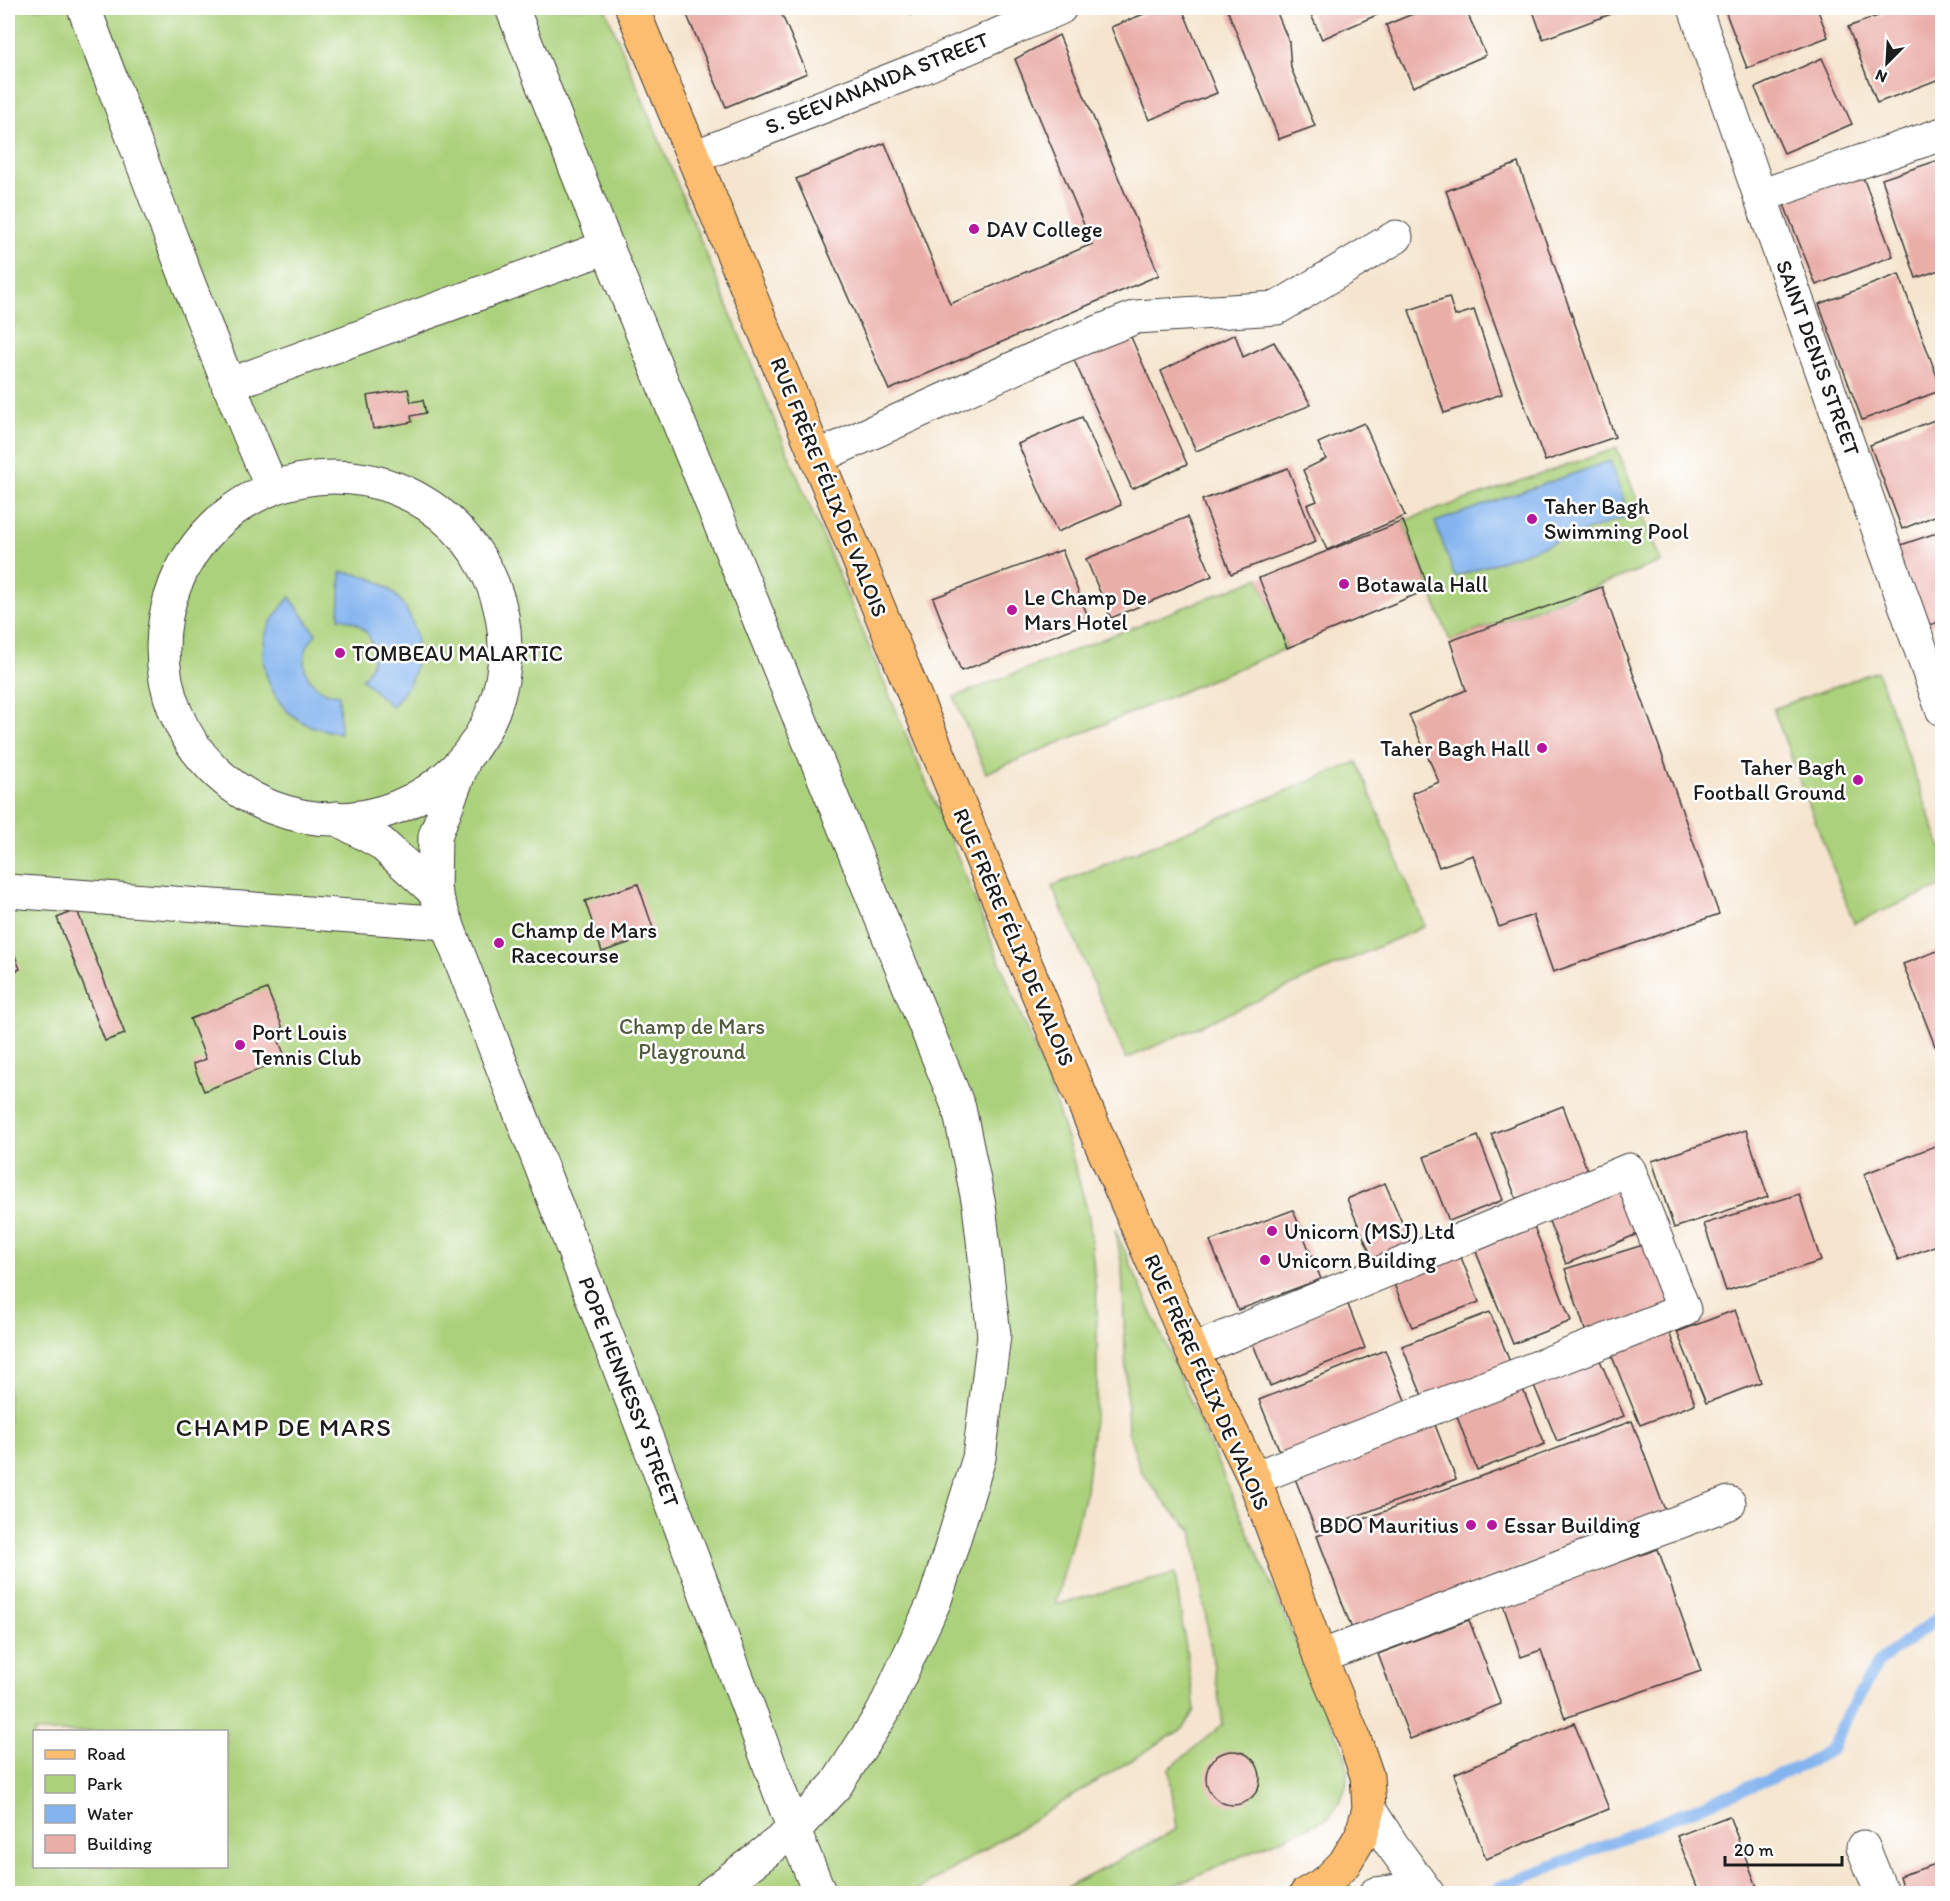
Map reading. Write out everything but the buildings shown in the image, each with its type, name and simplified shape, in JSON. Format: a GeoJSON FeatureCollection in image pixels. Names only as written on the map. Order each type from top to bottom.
{"type":"FeatureCollection","features":[{"type":"Feature","properties":{"kind":"main road","name":"RUE FRÈRE FÉLIX DE VALOIS"},"geometry":{"type":"LineString","coordinates":[[632,8],[1093,1126],[1192,1351],[1254,1478],[1320,1657],[1354,1738],[1367,1776],[1369,1809],[1361,1836],[1344,1864],[1326,1882],[1306,1893]]}},
{"type":"Feature","properties":{"kind":"street"},"geometry":{"type":"LineString","coordinates":[[84,8],[228,385],[273,488]]}},
{"type":"Feature","properties":{"kind":"street"},"geometry":{"type":"LineString","coordinates":[[512,8],[958,1108],[979,1205],[994,1335],[979,1458],[935,1600],[883,1712],[836,1785],[794,1830],[711,1893]]}},
{"type":"Feature","properties":{"kind":"street","name":"S. SEEVANANDA STREET"},"geometry":{"type":"LineString","coordinates":[[694,157],[921,68],[1060,8]]}},
{"type":"Feature","properties":{"kind":"street","name":"SAINT DENIS STREET"},"geometry":{"type":"LineString","coordinates":[[1695,8],[1942,709]]}},
{"type":"Feature","properties":{"kind":"street"},"geometry":{"type":"LineString","coordinates":[[1760,196],[1942,134]]}},
{"type":"Feature","properties":{"kind":"street"},"geometry":{"type":"LineString","coordinates":[[818,457],[1056,349],[1136,317],[1277,308],[1395,237]]}},
{"type":"Feature","properties":{"kind":"street"},"geometry":{"type":"LineString","coordinates":[[228,385],[607,247]]}},
{"type":"Feature","properties":{"kind":"street"},"geometry":{"type":"LineString","coordinates":[[434,891],[435,836],[463,763],[492,720],[506,669],[504,617],[486,568],[455,526],[412,495],[362,479],[310,478],[273,488],[213,525],[179,571],[163,626],[165,682],[185,735],[222,779],[271,808],[336,818],[404,807],[463,763]]}},
{"type":"Feature","properties":{"kind":"street"},"geometry":{"type":"LineString","coordinates":[[336,818],[381,843],[434,891]]}},
{"type":"Feature","properties":{"kind":"street"},"geometry":{"type":"LineString","coordinates":[[8,891],[447,923]]}},
{"type":"Feature","properties":{"kind":"street","name":"POPE HENNESSY STREET"},"geometry":{"type":"LineString","coordinates":[[434,891],[820,1893]]}},
{"type":"Feature","properties":{"kind":"street"},"geometry":{"type":"LineString","coordinates":[[1192,1351],[1629,1170],[1684,1310],[1254,1478]]}},
{"type":"Feature","properties":{"kind":"street"},"geometry":{"type":"LineString","coordinates":[[1320,1657],[1729,1503]]}},
{"type":"Feature","properties":{"kind":"street"},"geometry":{"type":"LineString","coordinates":[[1369,1809],[1392,1845],[1428,1893]]}},
{"type":"Feature","properties":{"kind":"street"},"geometry":{"type":"LineString","coordinates":[[1863,1847],[1882,1893]]}},
{"type":"Feature","properties":{"kind":"street"},"geometry":{"type":"LineString","coordinates":[[1375,1893],[1397,1891],[1419,1893]]}},
{"type":"Feature","properties":{"kind":"green space","name":"Champ de Mars Racecourse"},"geometry":{"type":"Polygon","coordinates":[[[8,8],[605,8],[811,509],[961,865],[1052,1093],[1069,1145],[1089,1217],[1097,1303],[1097,1391],[1086,1490],[1055,1605],[1175,1574],[1195,1710],[1184,1728],[913,1893],[8,1894],[8,8]]]}},
{"type":"Feature","properties":{"kind":"green space"},"geometry":{"type":"Polygon","coordinates":[[[1617,448],[1661,562],[1450,641],[1403,521],[1617,448]]]}},
{"type":"Feature","properties":{"kind":"green space"},"geometry":{"type":"Polygon","coordinates":[[[1259,578],[1287,648],[986,773],[954,697],[1259,578]]]}},
{"type":"Feature","properties":{"kind":"green space","name":"Taher Bagh Football Ground"},"geometry":{"type":"Polygon","coordinates":[[[1877,671],[1942,850],[1942,886],[1854,923],[1773,709],[1877,671]]]}},
{"type":"Feature","properties":{"kind":"green space"},"geometry":{"type":"Polygon","coordinates":[[[1357,762],[1425,926],[1126,1059],[1052,886],[1357,762]]]}},
{"type":"Feature","properties":{"kind":"green space"},"geometry":{"type":"Polygon","coordinates":[[[1115,1229],[1344,1751],[1347,1779],[1340,1801],[1329,1818],[1156,1893],[1055,1894],[1177,1829],[1169,1769],[1223,1724],[1192,1530],[1168,1507],[1141,1471],[1128,1431],[1122,1266],[1115,1229]]]}},
{"type":"Feature","properties":{"kind":"water","name":"Taher Bagh Swimming Pool"},"geometry":{"type":"Polygon","coordinates":[[[1610,461],[1629,516],[1455,577],[1435,522],[1610,461]]]}},
{"type":"Feature","properties":{"kind":"water"},"geometry":{"type":"Polygon","coordinates":[[[341,572],[368,577],[389,589],[406,610],[412,622],[416,636],[416,663],[408,685],[392,707],[362,679],[373,660],[373,650],[371,641],[359,626],[339,618],[341,572]]]}},
{"type":"Feature","properties":{"kind":"water"},"geometry":{"type":"Polygon","coordinates":[[[290,597],[316,634],[305,654],[306,672],[318,687],[339,695],[340,733],[313,727],[292,715],[275,694],[269,682],[265,669],[264,641],[272,620],[290,597]]]}},
{"type":"Feature","properties":{"kind":"waterway"},"geometry":{"type":"LineString","coordinates":[[1498,1888],[1803,1765],[1832,1749],[1846,1717],[1879,1662],[1942,1615]]}},
{"type":"Feature","properties":{"kind":"place","name":"DAV College"},"geometry":{"type":"Point","coordinates":[974,229]}},
{"type":"Feature","properties":{"kind":"place","name":"Taher Bagh Swimming Pool"},"geometry":{"type":"Point","coordinates":[1532,519]}},
{"type":"Feature","properties":{"kind":"place","name":"Botawala Hall"},"geometry":{"type":"Point","coordinates":[1344,584]}},
{"type":"Feature","properties":{"kind":"place","name":"Le Champ De Mars Hotel"},"geometry":{"type":"Point","coordinates":[1012,610]}},
{"type":"Feature","properties":{"kind":"place","name":"TOMBEAU MALARTIC"},"geometry":{"type":"Point","coordinates":[340,653]}},
{"type":"Feature","properties":{"kind":"place","name":"Taher Bagh Hall"},"geometry":{"type":"Point","coordinates":[1542,748]}},
{"type":"Feature","properties":{"kind":"place","name":"Taher Bagh Football Ground"},"geometry":{"type":"Point","coordinates":[1858,780]}},
{"type":"Feature","properties":{"kind":"place","name":"Champ de Mars Racecourse"},"geometry":{"type":"Point","coordinates":[499,943]}},
{"type":"Feature","properties":{"kind":"place","name":"Port Louis Tennis Club"},"geometry":{"type":"Point","coordinates":[240,1045]}},
{"type":"Feature","properties":{"kind":"place","name":"Unicorn (MSJ) Ltd"},"geometry":{"type":"Point","coordinates":[1272,1231]}},
{"type":"Feature","properties":{"kind":"place","name":"Unicorn Building"},"geometry":{"type":"Point","coordinates":[1265,1260]}},
{"type":"Feature","properties":{"kind":"place","name":"BDO Mauritius"},"geometry":{"type":"Point","coordinates":[1471,1525]}},
{"type":"Feature","properties":{"kind":"place","name":"Essar Building"},"geometry":{"type":"Point","coordinates":[1492,1525]}},
{"type":"Feature","properties":{"kind":"district","name":"CHAMP DE MARS"},"geometry":{"type":"Point","coordinates":[284,1427]}},
{"type":"Feature","properties":{"kind":"park label","name":"Champ de Mars Playground"},"geometry":{"type":"Point","coordinates":[692,1038]}}]}
